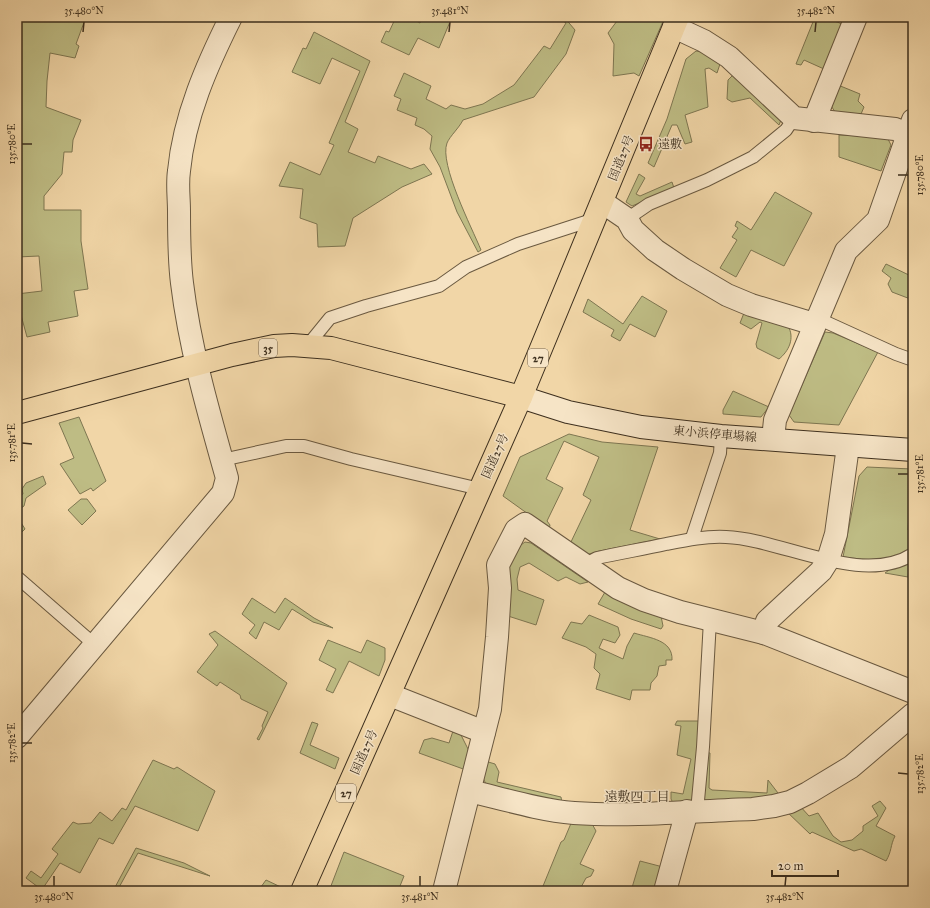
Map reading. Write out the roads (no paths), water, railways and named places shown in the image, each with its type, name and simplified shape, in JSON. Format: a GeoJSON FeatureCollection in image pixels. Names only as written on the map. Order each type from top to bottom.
{"type":"FeatureCollection","features":[{"type":"Feature","properties":{"kind":"main road","name":"国道27号"},"geometry":{"type":"LineString","coordinates":[[302,891],[521,397],[676,22]]}},
{"type":"Feature","properties":{"kind":"main road","name":"35"},"geometry":{"type":"LineString","coordinates":[[17,413],[197,366],[232,355],[274,346],[308,345],[331,348],[521,397]]}},
{"type":"Feature","properties":{"kind":"street"},"geometry":{"type":"LineString","coordinates":[[17,737],[222,493],[227,478],[197,366],[182,283],[179,238],[178,171],[193,104],[231,17]]}},
{"type":"Feature","properties":{"kind":"street"},"geometry":{"type":"LineString","coordinates":[[804,119],[856,17]]}},
{"type":"Feature","properties":{"kind":"street"},"geometry":{"type":"LineString","coordinates":[[676,22],[729,57],[804,119],[912,130],[878,220],[846,251],[816,321],[807,347],[775,420],[773,439]]}},
{"type":"Feature","properties":{"kind":"street"},"geometry":{"type":"LineString","coordinates":[[599,211],[627,218],[634,230],[655,250],[683,269],[721,291],[750,304],[816,321]]}},
{"type":"Feature","properties":{"kind":"street","name":"東小浜停車場線"},"geometry":{"type":"LineString","coordinates":[[521,397],[605,421],[641,427],[721,436],[913,450]]}},
{"type":"Feature","properties":{"kind":"street"},"geometry":{"type":"LineString","coordinates":[[764,633],[767,621],[821,571],[828,560],[836,534],[848,446]]}},
{"type":"Feature","properties":{"kind":"street"},"geometry":{"type":"LineString","coordinates":[[444,891],[490,709],[500,588],[498,565],[516,530],[525,524],[618,588],[644,600],[710,620],[764,633],[913,692]]}},
{"type":"Feature","properties":{"kind":"street"},"geometry":{"type":"LineString","coordinates":[[390,695],[484,732]]}},
{"type":"Feature","properties":{"kind":"street"},"geometry":{"type":"LineString","coordinates":[[470,791],[550,810],[574,813],[614,814],[753,809],[774,806],[790,802],[852,767],[913,714]]}},
{"type":"Feature","properties":{"kind":"street"},"geometry":{"type":"LineString","coordinates":[[665,891],[692,811]]}},
{"type":"Feature","properties":{"kind":"lane"},"geometry":{"type":"LineString","coordinates":[[627,218],[649,204],[707,180],[753,157],[786,130],[804,119]]}},
{"type":"Feature","properties":{"kind":"lane"},"geometry":{"type":"LineString","coordinates":[[308,345],[330,318],[366,306],[439,286],[466,267],[599,211]]}},
{"type":"Feature","properties":{"kind":"lane"},"geometry":{"type":"LineString","coordinates":[[816,321],[913,360]]}},
{"type":"Feature","properties":{"kind":"lane"},"geometry":{"type":"LineString","coordinates":[[692,538],[720,453],[721,436]]}},
{"type":"Feature","properties":{"kind":"lane"},"geometry":{"type":"LineString","coordinates":[[222,460],[286,446],[304,446],[351,459],[480,489]]}},
{"type":"Feature","properties":{"kind":"lane"},"geometry":{"type":"LineString","coordinates":[[584,565],[597,558],[692,538],[727,537],[747,540],[828,560],[874,566],[892,563],[913,554]]}},
{"type":"Feature","properties":{"kind":"lane"},"geometry":{"type":"LineString","coordinates":[[17,577],[95,645]]}},
{"type":"Feature","properties":{"kind":"lane"},"geometry":{"type":"LineString","coordinates":[[692,811],[703,747],[710,620]]}},
{"type":"Feature","properties":{"kind":"place","name":"遠敷"},"geometry":{"type":"Point","coordinates":[646,144]}},
{"type":"Feature","properties":{"kind":"district","name":"遠敷四丁目"},"geometry":{"type":"Point","coordinates":[637,796]}}]}
